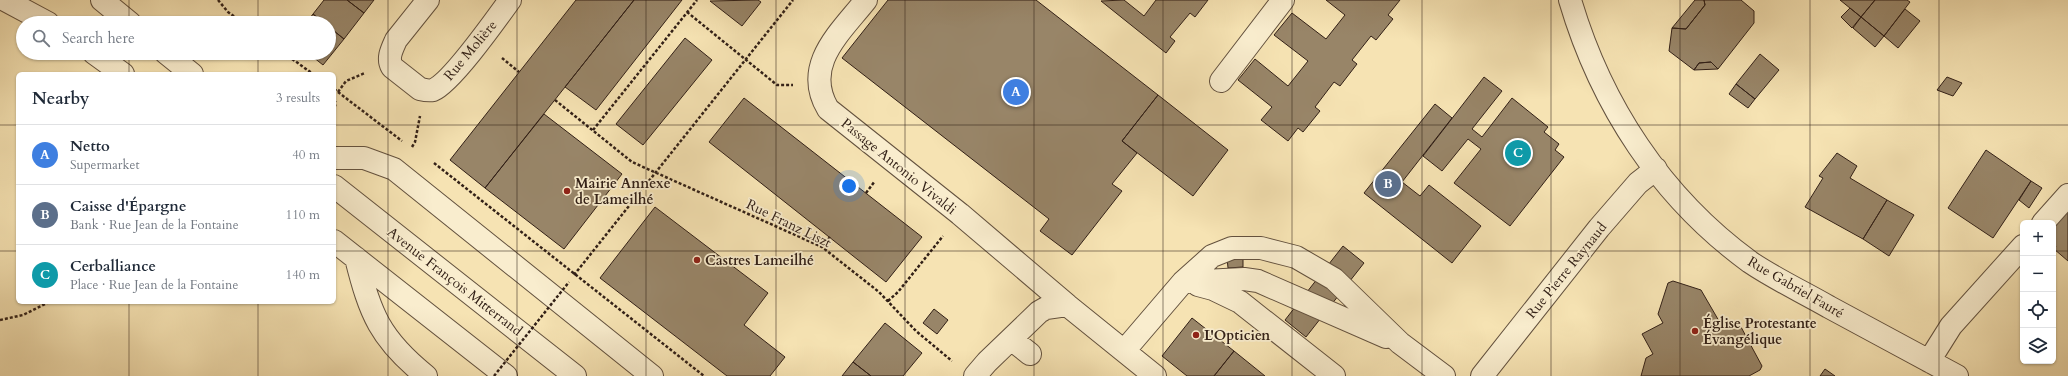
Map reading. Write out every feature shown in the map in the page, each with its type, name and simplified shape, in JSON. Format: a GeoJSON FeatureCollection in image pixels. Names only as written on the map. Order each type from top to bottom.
{"type":"FeatureCollection","features":[{"type":"Feature","properties":{"kind":"street"},"geometry":{"type":"LineString","coordinates":[[5,0],[35,16]]}},
{"type":"Feature","properties":{"kind":"street"},"geometry":{"type":"LineString","coordinates":[[102,0],[121,16]]}},
{"type":"Feature","properties":{"kind":"street"},"geometry":{"type":"LineString","coordinates":[[425,90],[420,89],[397,71],[389,62],[392,48],[396,40],[428,0]]}},
{"type":"Feature","properties":{"kind":"street","name":"Rue Molière"},"geometry":{"type":"LineString","coordinates":[[425,90],[432,90],[447,79],[510,0]]}},
{"type":"Feature","properties":{"kind":"street","name":"Passage Antonio Vivaldi"},"geometry":{"type":"LineString","coordinates":[[866,0],[829,47],[819,71],[821,98],[828,109],[960,214],[1067,305],[1155,376]]}},
{"type":"Feature","properties":{"kind":"street"},"geometry":{"type":"LineString","coordinates":[[1221,81],[1283,0]]}},
{"type":"Feature","properties":{"kind":"street","name":"Rue Gabriel Fauré"},"geometry":{"type":"LineString","coordinates":[[1570,0],[1590,60],[1626,129],[1656,169],[1685,204],[1705,225],[1752,262],[1776,278],[1957,376]]}},
{"type":"Feature","properties":{"kind":"street"},"geometry":{"type":"LineString","coordinates":[[104,60],[120,72]]}},
{"type":"Feature","properties":{"kind":"street"},"geometry":{"type":"LineString","coordinates":[[175,60],[190,72]]}},
{"type":"Feature","properties":{"kind":"street"},"geometry":{"type":"LineString","coordinates":[[336,158],[364,158],[394,169],[652,376]]}},
{"type":"Feature","properties":{"kind":"street","name":"Rue Pierre Raynaud"},"geometry":{"type":"LineString","coordinates":[[1482,376],[1599,228],[1638,183],[1656,169]]}},
{"type":"Feature","properties":{"kind":"street","name":"Avenue François Mitterrand"},"geometry":{"type":"LineString","coordinates":[[336,188],[575,376]]}},
{"type":"Feature","properties":{"kind":"street"},"geometry":{"type":"LineString","coordinates":[[2046,220],[2068,195]]}},
{"type":"Feature","properties":{"kind":"street"},"geometry":{"type":"LineString","coordinates":[[336,243],[506,376]]}},
{"type":"Feature","properties":{"kind":"street"},"geometry":{"type":"LineString","coordinates":[[1124,351],[1184,282],[1212,256],[1232,248],[1261,248],[1296,257],[1334,279],[1400,343],[1444,376]]}},
{"type":"Feature","properties":{"kind":"street"},"geometry":{"type":"LineString","coordinates":[[1929,361],[1951,326],[2020,249]]}},
{"type":"Feature","properties":{"kind":"street"},"geometry":{"type":"LineString","coordinates":[[356,258],[373,316],[387,338],[404,358],[426,376]]}},
{"type":"Feature","properties":{"kind":"street"},"geometry":{"type":"LineString","coordinates":[[1184,282],[1244,279],[1258,281],[1400,343]]}},
{"type":"Feature","properties":{"kind":"street"},"geometry":{"type":"LineString","coordinates":[[1184,282],[1213,289],[1240,302],[1334,376]]}},
{"type":"Feature","properties":{"kind":"street"},"geometry":{"type":"LineString","coordinates":[[975,376],[987,362],[1039,312],[1046,308],[1067,305]]}},
{"type":"Feature","properties":{"kind":"street"},"geometry":{"type":"LineString","coordinates":[[1011,339],[1030,354]]}},
{"type":"Feature","properties":{"kind":"path"},"geometry":{"type":"LineString","coordinates":[[218,0],[233,16]]}},
{"type":"Feature","properties":{"kind":"path"},"geometry":{"type":"LineString","coordinates":[[593,130],[697,0]]}},
{"type":"Feature","properties":{"kind":"path"},"geometry":{"type":"LineString","coordinates":[[494,376],[793,0]]}},
{"type":"Feature","properties":{"kind":"path"},"geometry":{"type":"LineString","coordinates":[[687,12],[777,85],[819,83]]}},
{"type":"Feature","properties":{"kind":"path"},"geometry":{"type":"LineString","coordinates":[[294,60],[310,72]]}},
{"type":"Feature","properties":{"kind":"path"},"geometry":{"type":"LineString","coordinates":[[389,62],[346,81],[338,92],[418,152]]}},
{"type":"Feature","properties":{"kind":"path"},"geometry":{"type":"LineString","coordinates":[[507,62],[519,72]]}},
{"type":"Feature","properties":{"kind":"path"},"geometry":{"type":"LineString","coordinates":[[411,148],[415,142],[425,90]]}},
{"type":"Feature","properties":{"kind":"path","name":"Rue Franz Liszt"},"geometry":{"type":"LineString","coordinates":[[555,100],[632,162],[822,247],[888,301],[916,331],[953,361]]}},
{"type":"Feature","properties":{"kind":"path"},"geometry":{"type":"LineString","coordinates":[[431,161],[704,376]]}},
{"type":"Feature","properties":{"kind":"path"},"geometry":{"type":"LineString","coordinates":[[888,301],[898,292],[960,214]]}},
{"type":"Feature","properties":{"kind":"path"},"geometry":{"type":"LineString","coordinates":[[822,247],[830,237]]}},
{"type":"Feature","properties":{"kind":"path"},"geometry":{"type":"LineString","coordinates":[[0,320],[23,315],[45,304]]}},
{"type":"Feature","properties":{"kind":"building"},"geometry":{"type":"Polygon","coordinates":[[[324,0],[347,0],[364,13],[344,39],[336,33],[336,16],[315,16],[313,14],[324,0]]]}},
{"type":"Feature","properties":{"kind":"building"},"geometry":{"type":"Polygon","coordinates":[[[347,0],[374,0],[364,13],[347,0]]]}},
{"type":"Feature","properties":{"kind":"building"},"geometry":{"type":"Polygon","coordinates":[[[576,0],[634,0],[485,188],[450,160],[576,0]]]}},
{"type":"Feature","properties":{"kind":"building"},"geometry":{"type":"Polygon","coordinates":[[[634,0],[682,0],[596,110],[565,87],[634,0]]]}},
{"type":"Feature","properties":{"kind":"building"},"geometry":{"type":"Polygon","coordinates":[[[758,0],[761,2],[742,26],[710,1],[758,0]]]}},
{"type":"Feature","properties":{"kind":"building"},"geometry":{"type":"Polygon","coordinates":[[[888,0],[1036,0],[1158,95],[1122,141],[1137,153],[1112,184],[1122,191],[1072,255],[1040,231],[1049,219],[842,58],[888,0]]]}},
{"type":"Feature","properties":{"kind":"building"},"geometry":{"type":"Polygon","coordinates":[[[1124,0],[1144,16],[1156,0],[1208,0],[1195,17],[1190,13],[1170,37],[1175,41],[1166,53],[1101,1],[1124,0]]]}},
{"type":"Feature","properties":{"kind":"building"},"geometry":{"type":"Polygon","coordinates":[[[1326,0],[1400,0],[1388,15],[1393,19],[1376,40],[1371,36],[1352,60],[1357,64],[1340,86],[1334,82],[1315,107],[1320,111],[1303,132],[1298,128],[1288,141],[1261,120],[1272,107],[1238,80],[1255,59],[1288,86],[1308,61],[1274,35],[1292,13],[1326,39],[1345,15],[1326,0]]]}},
{"type":"Feature","properties":{"kind":"building"},"geometry":{"type":"Polygon","coordinates":[[[1695,0],[1704,0],[1705,5],[1686,29],[1672,28],[1695,0]]]}},
{"type":"Feature","properties":{"kind":"building"},"geometry":{"type":"Polygon","coordinates":[[[1704,0],[1741,0],[1754,11],[1754,23],[1718,69],[1711,62],[1699,63],[1694,70],[1669,51],[1672,28],[1686,29],[1705,5],[1704,0]]]}},
{"type":"Feature","properties":{"kind":"building"},"geometry":{"type":"Polygon","coordinates":[[[1840,0],[1875,0],[1861,17],[1840,0]]]}},
{"type":"Feature","properties":{"kind":"building"},"geometry":{"type":"Polygon","coordinates":[[[1875,0],[1907,0],[1910,2],[1884,36],[1861,17],[1875,0]]]}},
{"type":"Feature","properties":{"kind":"building"},"geometry":{"type":"Polygon","coordinates":[[[1850,8],[1861,17],[1852,28],[1841,17],[1850,8]]]}},
{"type":"Feature","properties":{"kind":"building"},"geometry":{"type":"Polygon","coordinates":[[[1905,9],[1920,21],[1898,48],[1884,36],[1905,9]]]}},
{"type":"Feature","properties":{"kind":"building"},"geometry":{"type":"Polygon","coordinates":[[[1861,17],[1884,36],[1875,47],[1853,28],[1861,17]]]}},
{"type":"Feature","properties":{"kind":"building"},"geometry":{"type":"Polygon","coordinates":[[[336,33],[344,39],[336,49],[336,33]]]}},
{"type":"Feature","properties":{"kind":"building"},"geometry":{"type":"Polygon","coordinates":[[[685,38],[712,60],[643,145],[616,124],[685,38]]]}},
{"type":"Feature","properties":{"kind":"building"},"geometry":{"type":"Polygon","coordinates":[[[1760,54],[1779,70],[1755,99],[1736,84],[1760,54]]]}},
{"type":"Feature","properties":{"kind":"building"},"geometry":{"type":"Polygon","coordinates":[[[317,60],[327,60],[323,65],[317,60]]]}},
{"type":"Feature","properties":{"kind":"building"},"geometry":{"type":"Polygon","coordinates":[[[1711,62],[1718,69],[1694,70],[1699,63],[1711,62]]]}},
{"type":"Feature","properties":{"kind":"building"},"geometry":{"type":"Polygon","coordinates":[[[1484,77],[1502,91],[1472,129],[1482,137],[1512,98],[1548,127],[1544,132],[1559,144],[1555,150],[1564,157],[1510,226],[1454,183],[1481,149],[1468,139],[1442,171],[1423,156],[1484,77]]]}},
{"type":"Feature","properties":{"kind":"building"},"geometry":{"type":"Polygon","coordinates":[[[1947,77],[1962,83],[1953,96],[1937,90],[1947,77]]]}},
{"type":"Feature","properties":{"kind":"building"},"geometry":{"type":"Polygon","coordinates":[[[1736,84],[1755,99],[1748,108],[1729,94],[1736,84]]]}},
{"type":"Feature","properties":{"kind":"building"},"geometry":{"type":"Polygon","coordinates":[[[1158,95],[1228,150],[1193,196],[1122,141],[1158,95]]]}},
{"type":"Feature","properties":{"kind":"building"},"geometry":{"type":"Polygon","coordinates":[[[744,98],[922,237],[886,282],[709,142],[744,98]]]}},
{"type":"Feature","properties":{"kind":"building"},"geometry":{"type":"Polygon","coordinates":[[[1435,104],[1452,118],[1402,182],[1420,196],[1429,185],[1481,226],[1452,263],[1364,193],[1435,104]]]}},
{"type":"Feature","properties":{"kind":"building"},"geometry":{"type":"Polygon","coordinates":[[[544,114],[622,174],[564,249],[485,188],[544,114]]]}},
{"type":"Feature","properties":{"kind":"building"},"geometry":{"type":"Polygon","coordinates":[[[1986,150],[2031,181],[1993,238],[1948,208],[1986,150]]]}},
{"type":"Feature","properties":{"kind":"building"},"geometry":{"type":"Polygon","coordinates":[[[1837,153],[1857,166],[1850,178],[1887,200],[1863,239],[1805,207],[1823,178],[1819,176],[1837,153]]]}},
{"type":"Feature","properties":{"kind":"building"},"geometry":{"type":"Polygon","coordinates":[[[2031,181],[2042,188],[2029,208],[2019,200],[2031,181]]]}},
{"type":"Feature","properties":{"kind":"building"},"geometry":{"type":"Polygon","coordinates":[[[1887,200],[1914,215],[1889,256],[1863,239],[1887,200]]]}},
{"type":"Feature","properties":{"kind":"building"},"geometry":{"type":"Polygon","coordinates":[[[655,207],[768,293],[744,325],[785,357],[770,376],[727,376],[600,278],[655,207]]]}},
{"type":"Feature","properties":{"kind":"building"},"geometry":{"type":"Polygon","coordinates":[[[2068,210],[2068,261],[2056,251],[2056,220],[2068,210]]]}},
{"type":"Feature","properties":{"kind":"building"},"geometry":{"type":"Polygon","coordinates":[[[1343,246],[1364,263],[1306,337],[1285,320],[1343,246]]]}},
{"type":"Feature","properties":{"kind":"building"},"geometry":{"type":"Polygon","coordinates":[[[1243,256],[1243,267],[1228,268],[1227,257],[1243,256]]]}},
{"type":"Feature","properties":{"kind":"building","name":"Église Protestante Évangélique"},"geometry":{"type":"Polygon","coordinates":[[[1673,281],[1701,290],[1719,321],[1741,327],[1762,366],[1760,370],[1749,376],[1641,376],[1646,358],[1653,354],[1642,334],[1663,323],[1658,314],[1668,283],[1673,281]]]}},
{"type":"Feature","properties":{"kind":"building"},"geometry":{"type":"Polygon","coordinates":[[[934,309],[948,320],[937,334],[923,323],[934,309]]]}},
{"type":"Feature","properties":{"kind":"building","name":"L'Opticien"},"geometry":{"type":"Polygon","coordinates":[[[1192,318],[1234,351],[1214,376],[1187,376],[1162,356],[1192,318]]]}},
{"type":"Feature","properties":{"kind":"building"},"geometry":{"type":"Polygon","coordinates":[[[885,323],[922,353],[903,376],[871,376],[853,362],[885,323]]]}},
{"type":"Feature","properties":{"kind":"building"},"geometry":{"type":"Polygon","coordinates":[[[1234,351],[1265,376],[1214,376],[1234,351]]]}},
{"type":"Feature","properties":{"kind":"building"},"geometry":{"type":"Polygon","coordinates":[[[853,362],[871,376],[842,376],[853,362]]]}},
{"type":"Feature","properties":{"kind":"building"},"geometry":{"type":"Polygon","coordinates":[[[1825,369],[1835,376],[1820,376],[1825,369]]]}},
{"type":"Feature","properties":{"kind":"place","name":"Netto"},"geometry":{"type":"Point","coordinates":[1016,92]}},
{"type":"Feature","properties":{"kind":"place","name":"Cerballiance"},"geometry":{"type":"Point","coordinates":[1518,153]}},
{"type":"Feature","properties":{"kind":"place","name":"Caisse d'Épargne"},"geometry":{"type":"Point","coordinates":[1388,184]}},
{"type":"Feature","properties":{"kind":"place","name":"Mairie Annexe de Lameilhé"},"geometry":{"type":"Point","coordinates":[567,191]}},
{"type":"Feature","properties":{"kind":"place","name":"Castres Lameilhé"},"geometry":{"type":"Point","coordinates":[697,260]}},
{"type":"Feature","properties":{"kind":"place","name":"Église Protestante Évangélique"},"geometry":{"type":"Point","coordinates":[1695,331]}},
{"type":"Feature","properties":{"kind":"place","name":"L'Opticien"},"geometry":{"type":"Point","coordinates":[1196,335]}}]}
